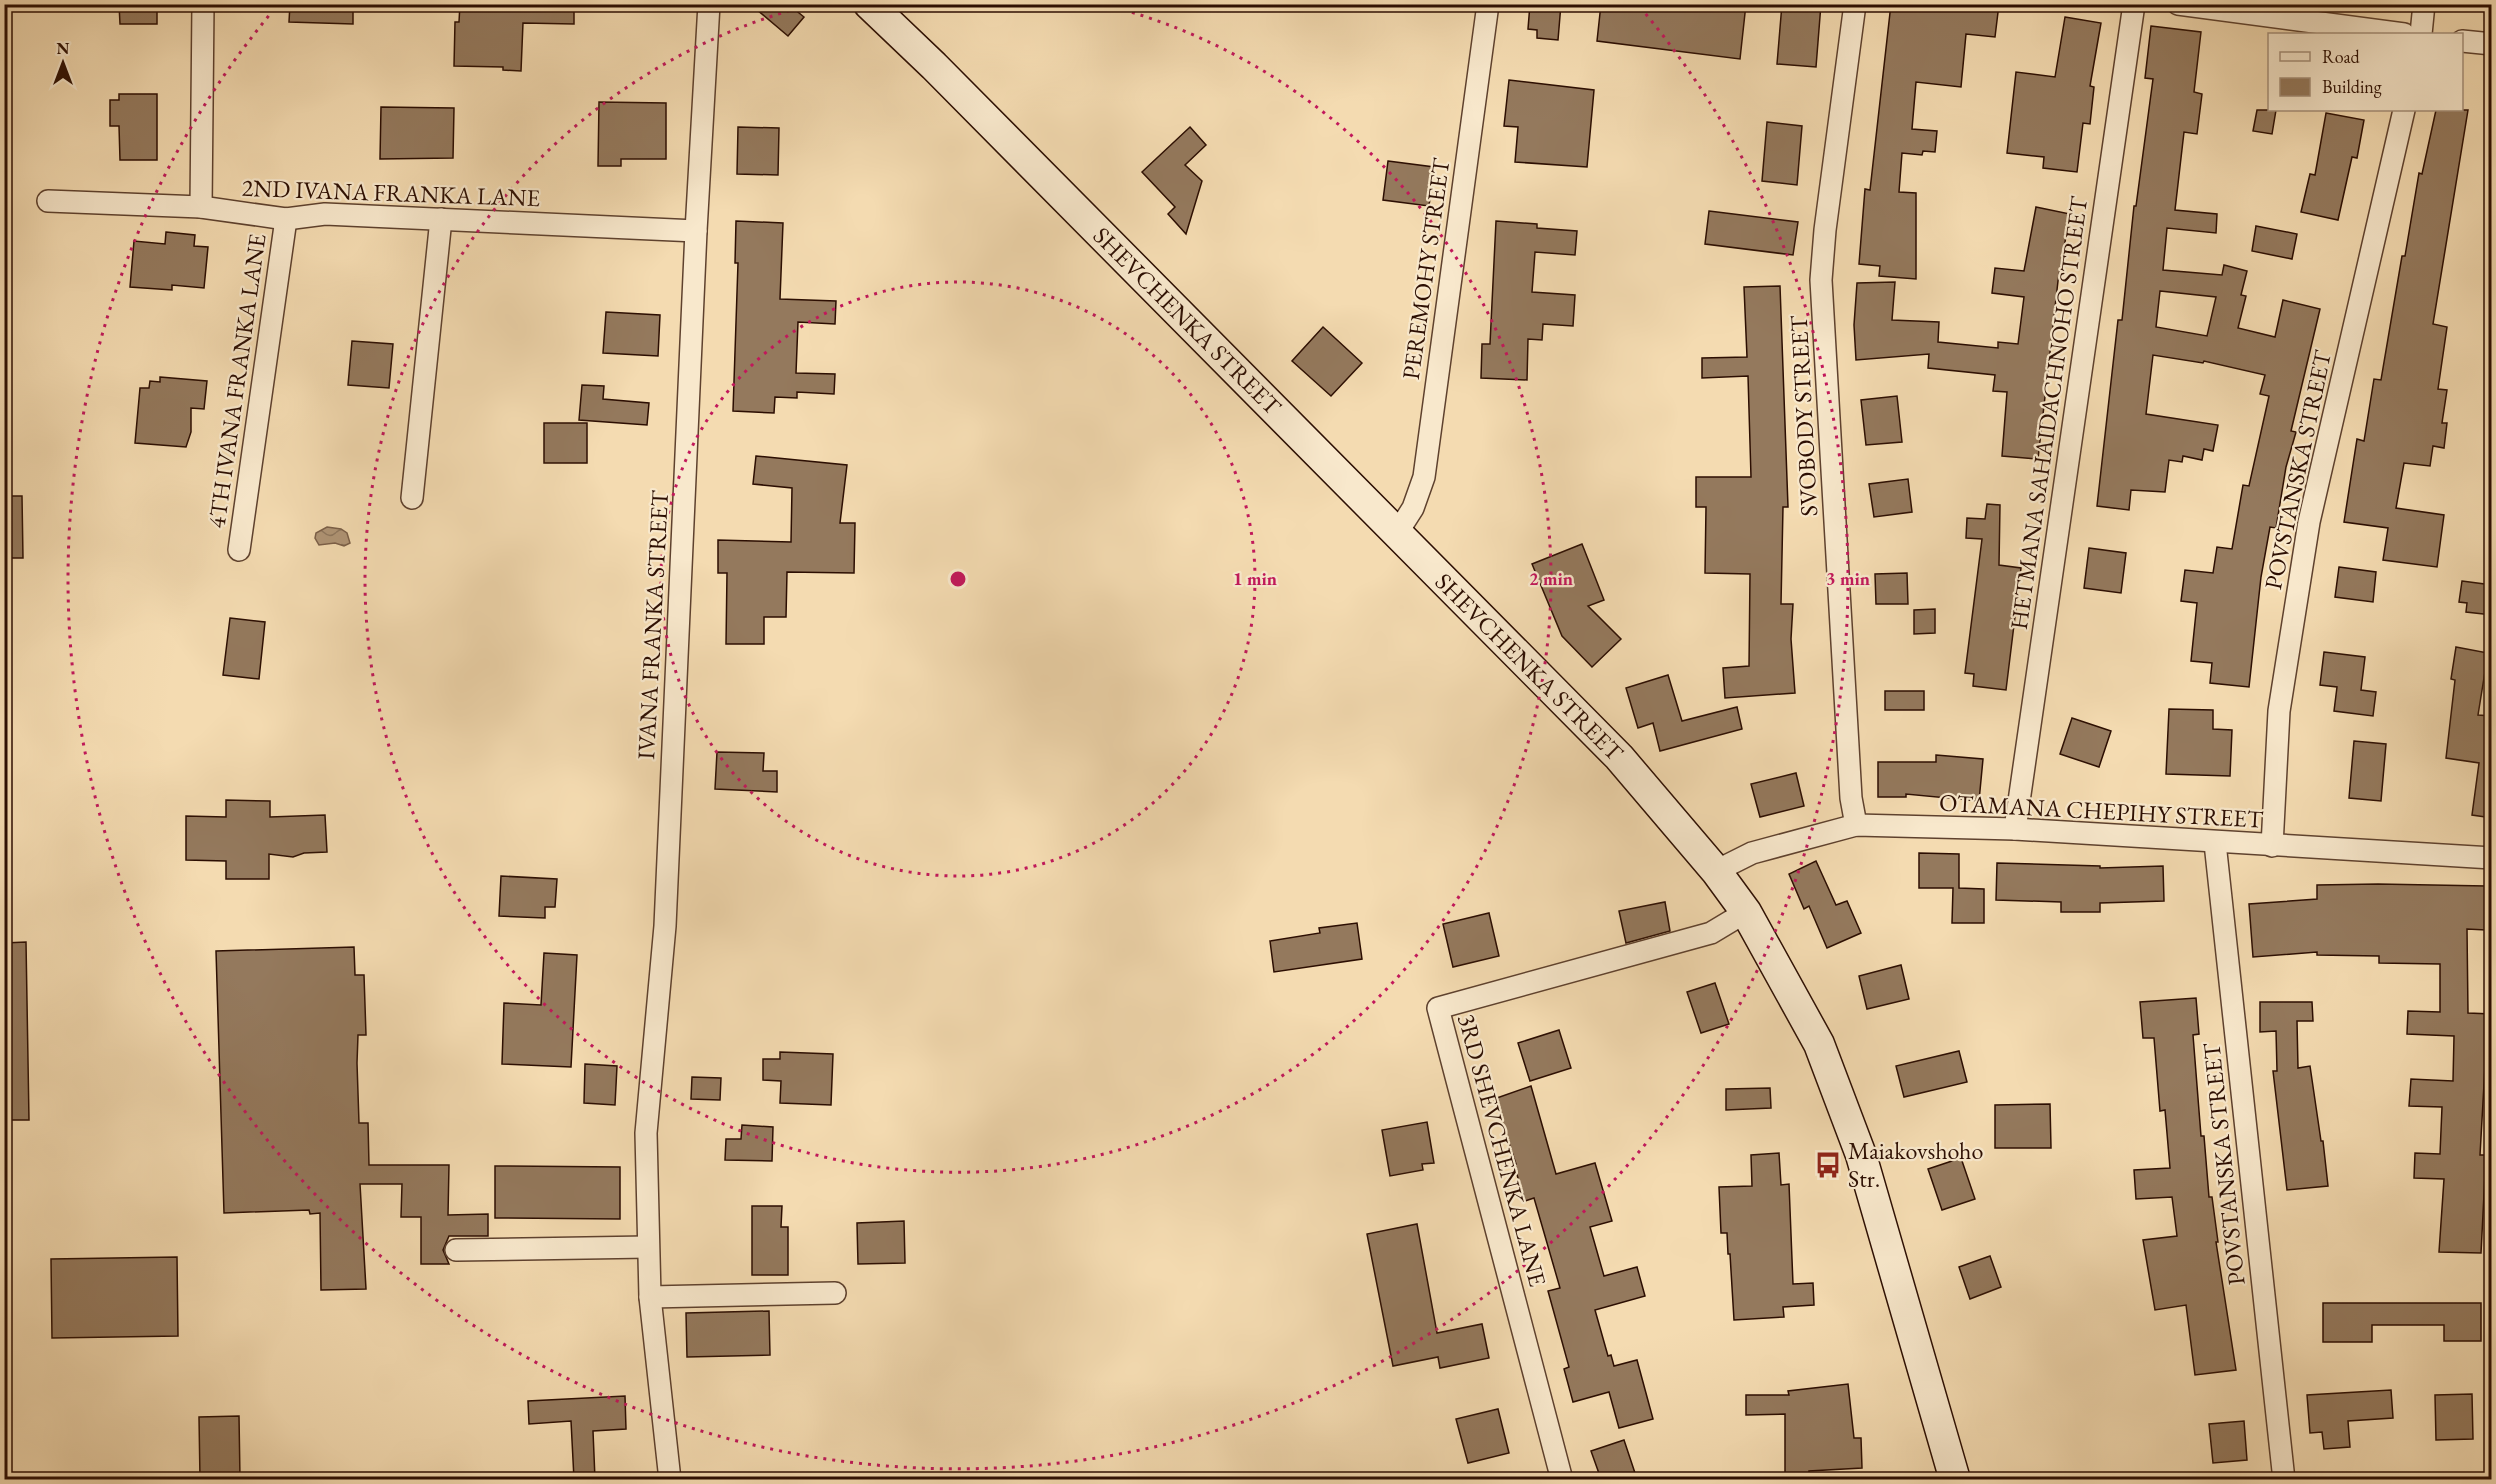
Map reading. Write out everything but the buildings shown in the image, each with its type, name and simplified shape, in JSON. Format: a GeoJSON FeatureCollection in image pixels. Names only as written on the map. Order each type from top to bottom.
{"type":"FeatureCollection","features":[{"type":"Feature","properties":{"kind":"main road","name":"SHEVCHENKA STREET"},"geometry":{"type":"LineString","coordinates":[[869,4],[934,66],[1619,757],[1716,871],[1746,912],[1819,1044],[1861,1155],[1954,1479]]}},
{"type":"Feature","properties":{"kind":"street"},"geometry":{"type":"LineString","coordinates":[[201,207],[203,4]]}},
{"type":"Feature","properties":{"kind":"street","name":"IVANA FRANKA STREET"},"geometry":{"type":"LineString","coordinates":[[670,1479],[650,1297],[646,1133],[665,926],[696,231],[709,4]]}},
{"type":"Feature","properties":{"kind":"street","name":"PEREMOHY STREET"},"geometry":{"type":"LineString","coordinates":[[1397,533],[1413,508],[1424,477],[1488,4]]}},
{"type":"Feature","properties":{"kind":"street","name":"SVOBODY STREET"},"geometry":{"type":"LineString","coordinates":[[1855,4],[1825,230],[1821,280],[1851,798],[1856,825]]}},
{"type":"Feature","properties":{"kind":"street","name":"HETMANA SAHAIDACHNOHO STREET"},"geometry":{"type":"LineString","coordinates":[[2015,830],[2134,4]]}},
{"type":"Feature","properties":{"kind":"street"},"geometry":{"type":"LineString","coordinates":[[2178,4],[2396,33]]}},
{"type":"Feature","properties":{"kind":"street"},"geometry":{"type":"LineString","coordinates":[[2421,33],[2424,4]]}},
{"type":"Feature","properties":{"kind":"street"},"geometry":{"type":"LineString","coordinates":[[2463,41],[2492,44]]}},
{"type":"Feature","properties":{"kind":"street","name":"POVSTANSKA STREET"},"geometry":{"type":"LineString","coordinates":[[2272,846],[2278,711],[2309,522],[2404,111]]}},
{"type":"Feature","properties":{"kind":"street","name":"2ND IVANA FRANKA LANE"},"geometry":{"type":"LineString","coordinates":[[48,201],[201,207],[286,219],[325,214],[696,231]]}},
{"type":"Feature","properties":{"kind":"street","name":"4TH IVANA FRANKA LANE"},"geometry":{"type":"LineString","coordinates":[[239,550],[286,219]]}},
{"type":"Feature","properties":{"kind":"street"},"geometry":{"type":"LineString","coordinates":[[412,498],[441,219]]}},
{"type":"Feature","properties":{"kind":"street","name":"OTAMANA CHEPIHY STREET"},"geometry":{"type":"LineString","coordinates":[[1716,871],[1752,853],[1856,825],[2015,830],[2492,858]]}},
{"type":"Feature","properties":{"kind":"street","name":"POVSTANSKA STREET"},"geometry":{"type":"LineString","coordinates":[[2216,843],[2284,1479]]}},
{"type":"Feature","properties":{"kind":"street","name":"3RD SHEVCHENKA LANE"},"geometry":{"type":"LineString","coordinates":[[1562,1479],[1438,1008],[1711,933],[1746,912]]}},
{"type":"Feature","properties":{"kind":"street"},"geometry":{"type":"LineString","coordinates":[[456,1250],[648,1247]]}},
{"type":"Feature","properties":{"kind":"street"},"geometry":{"type":"LineString","coordinates":[[650,1297],[835,1293]]}},
{"type":"Feature","properties":{"kind":"water"},"geometry":{"type":"Polygon","coordinates":[[[327,527],[341,529],[347,533],[350,543],[344,546],[335,543],[319,545],[315,538],[316,533],[327,527]]]}},
{"type":"Feature","properties":{"kind":"place","name":"Maiakovshoho Str."},"geometry":{"type":"Point","coordinates":[1828,1165]}}]}
